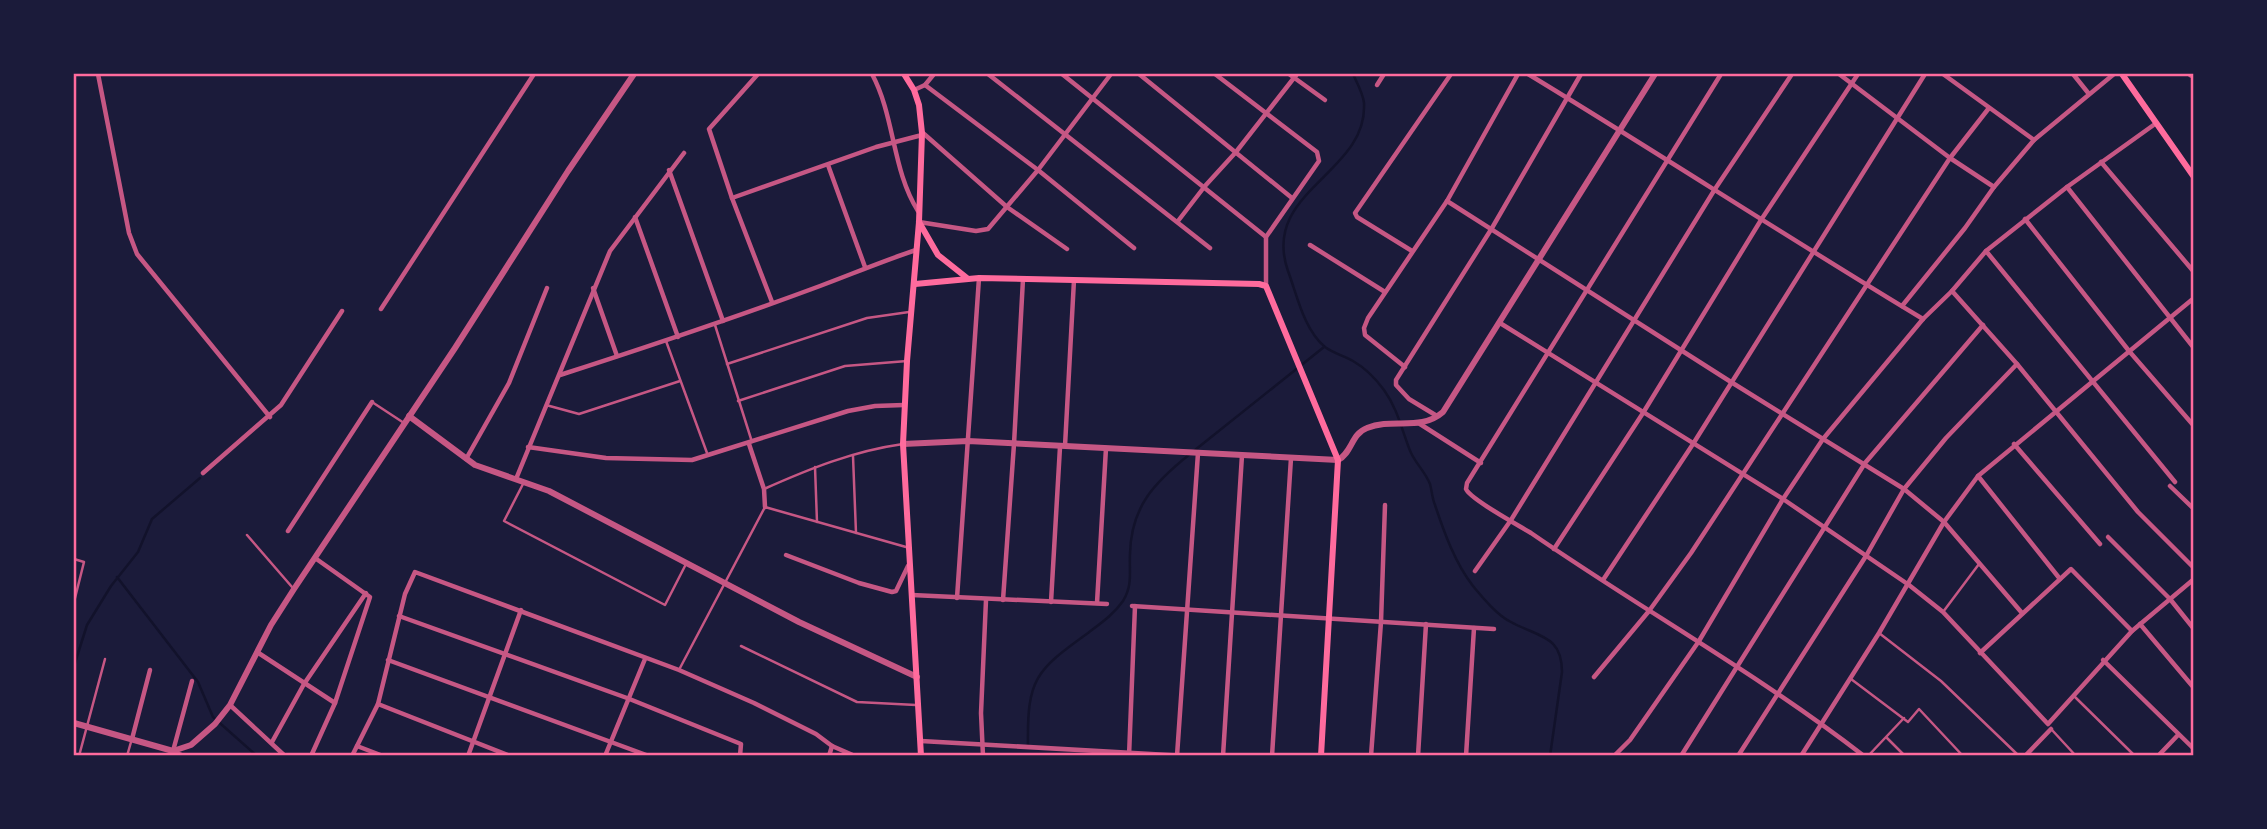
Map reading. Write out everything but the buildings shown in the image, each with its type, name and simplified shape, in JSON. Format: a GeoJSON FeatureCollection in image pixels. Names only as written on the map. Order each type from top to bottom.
{"type":"FeatureCollection","features":[{"type":"Feature","properties":{"kind":"main road"},"geometry":{"type":"LineString","coordinates":[[904,74],[914,90],[920,111],[922,134],[919,222],[903,444],[921,755]]}},
{"type":"Feature","properties":{"kind":"main road"},"geometry":{"type":"LineString","coordinates":[[2122,74],[2193,177]]}},
{"type":"Feature","properties":{"kind":"main road"},"geometry":{"type":"LineString","coordinates":[[919,222],[938,255],[967,278]]}},
{"type":"Feature","properties":{"kind":"main road"},"geometry":{"type":"LineString","coordinates":[[915,284],[967,278],[1023,278],[1266,286],[1338,460],[1321,755]]}},
{"type":"Feature","properties":{"kind":"street"},"geometry":{"type":"LineString","coordinates":[[98,74],[129,233],[137,254],[270,417]]}},
{"type":"Feature","properties":{"kind":"street"},"geometry":{"type":"LineString","coordinates":[[381,309],[534,74]]}},
{"type":"Feature","properties":{"kind":"street"},"geometry":{"type":"LineString","coordinates":[[74,723],[172,753],[191,746],[218,721],[230,705],[257,652],[294,590],[634,74]]}},
{"type":"Feature","properties":{"kind":"street"},"geometry":{"type":"LineString","coordinates":[[758,74],[709,129],[772,302]]}},
{"type":"Feature","properties":{"kind":"street"},"geometry":{"type":"LineString","coordinates":[[872,74],[882,93],[908,193],[919,212]]}},
{"type":"Feature","properties":{"kind":"street"},"geometry":{"type":"LineString","coordinates":[[914,90],[925,85],[934,74]]}},
{"type":"Feature","properties":{"kind":"street"},"geometry":{"type":"LineString","coordinates":[[988,74],[1210,248]]}},
{"type":"Feature","properties":{"kind":"street"},"geometry":{"type":"LineString","coordinates":[[1062,74],[1266,237]]}},
{"type":"Feature","properties":{"kind":"street"},"geometry":{"type":"LineString","coordinates":[[919,222],[982,231],[988,229],[1038,170],[1111,74]]}},
{"type":"Feature","properties":{"kind":"street"},"geometry":{"type":"LineString","coordinates":[[1139,74],[1292,198]]}},
{"type":"Feature","properties":{"kind":"street"},"geometry":{"type":"LineString","coordinates":[[1216,74],[1317,152],[1319,161],[1266,237],[1266,286]]}},
{"type":"Feature","properties":{"kind":"street"},"geometry":{"type":"LineString","coordinates":[[1377,85],[1384,74]]}},
{"type":"Feature","properties":{"kind":"street"},"geometry":{"type":"LineString","coordinates":[[1412,251],[1357,217],[1355,213],[1451,74]]}},
{"type":"Feature","properties":{"kind":"street"},"geometry":{"type":"LineString","coordinates":[[1405,367],[1365,335],[1364,328],[1368,318],[1447,201],[1518,74]]}},
{"type":"Feature","properties":{"kind":"street"},"geometry":{"type":"LineString","coordinates":[[1528,74],[1620,128],[1761,220],[1923,319]]}},
{"type":"Feature","properties":{"kind":"street"},"geometry":{"type":"LineString","coordinates":[[1438,416],[1409,399],[1396,386],[1396,380],[1492,228],[1581,74]]}},
{"type":"Feature","properties":{"kind":"street"},"geometry":{"type":"LineString","coordinates":[[903,444],[968,441],[1338,460],[1360,432],[1370,426],[1420,424],[1438,416],[1500,323],[1655,74]]}},
{"type":"Feature","properties":{"kind":"street"},"geometry":{"type":"LineString","coordinates":[[1721,74],[1467,483],[1467,493],[1738,666],[1866,755]]}},
{"type":"Feature","properties":{"kind":"street"},"geometry":{"type":"LineString","coordinates":[[1475,571],[1511,520],[1715,189],[1792,74]]}},
{"type":"Feature","properties":{"kind":"street"},"geometry":{"type":"LineString","coordinates":[[1839,74],[1950,158],[1994,187]]}},
{"type":"Feature","properties":{"kind":"street"},"geometry":{"type":"LineString","coordinates":[[1554,549],[1643,413],[1761,220],[1858,74]]}},
{"type":"Feature","properties":{"kind":"street"},"geometry":{"type":"LineString","coordinates":[[1602,580],[1693,444],[1925,74]]}},
{"type":"Feature","properties":{"kind":"street"},"geometry":{"type":"LineString","coordinates":[[1943,74],[2034,140]]}},
{"type":"Feature","properties":{"kind":"street"},"geometry":{"type":"LineString","coordinates":[[2073,74],[2089,94]]}},
{"type":"Feature","properties":{"kind":"street"},"geometry":{"type":"LineString","coordinates":[[1902,306],[2034,140],[2114,74]]}},
{"type":"Feature","properties":{"kind":"street"},"geometry":{"type":"LineString","coordinates":[[1178,221],[1236,152],[1294,75],[1325,100]]}},
{"type":"Feature","properties":{"kind":"street"},"geometry":{"type":"LineString","coordinates":[[925,85],[1038,170],[1134,248]]}},
{"type":"Feature","properties":{"kind":"street"},"geometry":{"type":"LineString","coordinates":[[1594,677],[1649,611],[1783,414],[1950,158],[1989,108]]}},
{"type":"Feature","properties":{"kind":"street"},"geometry":{"type":"LineString","coordinates":[[1614,755],[1630,740],[1699,641],[1783,499],[1823,439],[1923,319],[1952,291],[1986,251],[2067,187],[2155,124]]}},
{"type":"Feature","properties":{"kind":"street"},"geometry":{"type":"LineString","coordinates":[[732,198],[922,134],[1007,207],[1067,249]]}},
{"type":"Feature","properties":{"kind":"street"},"geometry":{"type":"LineString","coordinates":[[516,479],[593,288],[611,251],[669,169],[684,153]]}},
{"type":"Feature","properties":{"kind":"street"},"geometry":{"type":"LineString","coordinates":[[2101,162],[2193,272]]}},
{"type":"Feature","properties":{"kind":"street"},"geometry":{"type":"LineString","coordinates":[[828,165],[865,267]]}},
{"type":"Feature","properties":{"kind":"street"},"geometry":{"type":"LineString","coordinates":[[669,169],[723,321]]}},
{"type":"Feature","properties":{"kind":"street"},"geometry":{"type":"LineString","coordinates":[[2067,187],[2193,348]]}},
{"type":"Feature","properties":{"kind":"street"},"geometry":{"type":"LineString","coordinates":[[1447,201],[1904,489],[1944,522],[2022,613]]}},
{"type":"Feature","properties":{"kind":"street"},"geometry":{"type":"LineString","coordinates":[[635,216],[678,337]]}},
{"type":"Feature","properties":{"kind":"street"},"geometry":{"type":"LineString","coordinates":[[2025,219],[2129,351],[2193,426]]}},
{"type":"Feature","properties":{"kind":"street"},"geometry":{"type":"LineString","coordinates":[[1310,245],[1385,292]]}},
{"type":"Feature","properties":{"kind":"street"},"geometry":{"type":"LineString","coordinates":[[560,375],[678,337],[917,250]]}},
{"type":"Feature","properties":{"kind":"street"},"geometry":{"type":"LineString","coordinates":[[1986,251],[2093,381],[2193,509]]}},
{"type":"Feature","properties":{"kind":"street"},"geometry":{"type":"LineString","coordinates":[[957,598],[979,278]]}},
{"type":"Feature","properties":{"kind":"street"},"geometry":{"type":"LineString","coordinates":[[1003,600],[1023,278]]}},
{"type":"Feature","properties":{"kind":"street"},"geometry":{"type":"LineString","coordinates":[[1051,602],[1074,280]]}},
{"type":"Feature","properties":{"kind":"street"},"geometry":{"type":"LineString","coordinates":[[466,459],[509,383],[547,288]]}},
{"type":"Feature","properties":{"kind":"street"},"geometry":{"type":"LineString","coordinates":[[593,288],[617,356]]}},
{"type":"Feature","properties":{"kind":"street"},"geometry":{"type":"LineString","coordinates":[[1952,291],[2017,364],[2138,512],[2193,568]]}},
{"type":"Feature","properties":{"kind":"street"},"geometry":{"type":"LineString","coordinates":[[1801,755],[1879,634],[1944,522],[1978,475],[2193,298]]}},
{"type":"Feature","properties":{"kind":"street"},"geometry":{"type":"LineString","coordinates":[[203,474],[281,405],[342,311]]}},
{"type":"Feature","properties":{"kind":"street"},"geometry":{"type":"LineString","coordinates":[[1500,323],[1783,499],[1909,585],[1943,612],[2050,726]]}},
{"type":"Feature","properties":{"kind":"street"},"geometry":{"type":"LineString","coordinates":[[1681,755],[1865,463],[1983,326]]}},
{"type":"Feature","properties":{"kind":"street"},"geometry":{"type":"LineString","coordinates":[[1738,755],[1866,556],[1904,489],[1946,438],[2017,364]]}},
{"type":"Feature","properties":{"kind":"street"},"geometry":{"type":"LineString","coordinates":[[288,531],[372,402]]}},
{"type":"Feature","properties":{"kind":"street"},"geometry":{"type":"LineString","coordinates":[[528,447],[606,458],[692,460],[848,411],[904,405]]}},
{"type":"Feature","properties":{"kind":"street"},"geometry":{"type":"LineString","coordinates":[[409,416],[466,459],[484,469],[571,502],[724,584],[917,677]]}},
{"type":"Feature","properties":{"kind":"street"},"geometry":{"type":"LineString","coordinates":[[1420,424],[1481,463]]}},
{"type":"Feature","properties":{"kind":"street"},"geometry":{"type":"LineString","coordinates":[[750,443],[764,489],[765,507]]}},
{"type":"Feature","properties":{"kind":"street"},"geometry":{"type":"LineString","coordinates":[[2014,444],[2100,544]]}},
{"type":"Feature","properties":{"kind":"street"},"geometry":{"type":"LineString","coordinates":[[1097,603],[1107,448]]}},
{"type":"Feature","properties":{"kind":"street"},"geometry":{"type":"LineString","coordinates":[[1177,755],[1198,453]]}},
{"type":"Feature","properties":{"kind":"street"},"geometry":{"type":"LineString","coordinates":[[1223,755],[1242,454]]}},
{"type":"Feature","properties":{"kind":"street"},"geometry":{"type":"LineString","coordinates":[[1272,755],[1291,458]]}},
{"type":"Feature","properties":{"kind":"street"},"geometry":{"type":"LineString","coordinates":[[1978,475],[2060,579]]}},
{"type":"Feature","properties":{"kind":"street"},"geometry":{"type":"LineString","coordinates":[[1371,755],[1381,622],[1385,505]]}},
{"type":"Feature","properties":{"kind":"street"},"geometry":{"type":"LineString","coordinates":[[2108,537],[2170,598],[2193,629]]}},
{"type":"Feature","properties":{"kind":"street"},"geometry":{"type":"LineString","coordinates":[[786,555],[859,583],[892,592],[896,591],[910,562]]}},
{"type":"Feature","properties":{"kind":"street"},"geometry":{"type":"LineString","coordinates":[[315,558],[368,596]]}},
{"type":"Feature","properties":{"kind":"street"},"geometry":{"type":"LineString","coordinates":[[1980,653],[2071,569],[2132,631]]}},
{"type":"Feature","properties":{"kind":"street"},"geometry":{"type":"LineString","coordinates":[[352,755],[378,704],[399,616],[415,572],[679,670],[754,703],[816,734],[832,746],[855,755]]}},
{"type":"Feature","properties":{"kind":"street"},"geometry":{"type":"LineString","coordinates":[[2025,755],[2104,660],[2132,631],[2193,579]]}},
{"type":"Feature","properties":{"kind":"street"},"geometry":{"type":"LineString","coordinates":[[912,595],[1107,604]]}},
{"type":"Feature","properties":{"kind":"street"},"geometry":{"type":"LineString","coordinates":[[272,742],[304,684],[368,596]]}},
{"type":"Feature","properties":{"kind":"street"},"geometry":{"type":"LineString","coordinates":[[311,755],[335,703],[368,596]]}},
{"type":"Feature","properties":{"kind":"street"},"geometry":{"type":"LineString","coordinates":[[983,755],[980,739],[986,600]]}},
{"type":"Feature","properties":{"kind":"street"},"geometry":{"type":"LineString","coordinates":[[1130,754],[1133,606],[1494,629]]}},
{"type":"Feature","properties":{"kind":"street"},"geometry":{"type":"LineString","coordinates":[[468,755],[521,610]]}},
{"type":"Feature","properties":{"kind":"street"},"geometry":{"type":"LineString","coordinates":[[399,616],[627,698],[742,746],[740,755]]}},
{"type":"Feature","properties":{"kind":"street"},"geometry":{"type":"LineString","coordinates":[[1419,755],[1426,624]]}},
{"type":"Feature","properties":{"kind":"street"},"geometry":{"type":"LineString","coordinates":[[2140,624],[2193,688]]}},
{"type":"Feature","properties":{"kind":"street"},"geometry":{"type":"LineString","coordinates":[[1466,755],[1474,628]]}},
{"type":"Feature","properties":{"kind":"street"},"geometry":{"type":"LineString","coordinates":[[257,652],[335,703]]}},
{"type":"Feature","properties":{"kind":"street"},"geometry":{"type":"LineString","coordinates":[[605,755],[645,659]]}},
{"type":"Feature","properties":{"kind":"street"},"geometry":{"type":"LineString","coordinates":[[388,660],[649,755]]}},
{"type":"Feature","properties":{"kind":"street"},"geometry":{"type":"LineString","coordinates":[[2104,660],[2193,749]]}},
{"type":"Feature","properties":{"kind":"street"},"geometry":{"type":"LineString","coordinates":[[131,740],[150,670]]}},
{"type":"Feature","properties":{"kind":"street"},"geometry":{"type":"LineString","coordinates":[[172,753],[192,681]]}},
{"type":"Feature","properties":{"kind":"street"},"geometry":{"type":"LineString","coordinates":[[378,704],[510,755]]}},
{"type":"Feature","properties":{"kind":"street"},"geometry":{"type":"LineString","coordinates":[[230,705],[285,755]]}},
{"type":"Feature","properties":{"kind":"street"},"geometry":{"type":"LineString","coordinates":[[2158,755],[2178,735]]}},
{"type":"Feature","properties":{"kind":"street"},"geometry":{"type":"LineString","coordinates":[[921,741],[1186,755]]}},
{"type":"Feature","properties":{"kind":"street"},"geometry":{"type":"LineString","coordinates":[[357,746],[383,755]]}},
{"type":"Feature","properties":{"kind":"street"},"geometry":{"type":"LineString","coordinates":[[828,755],[832,746]]}},
{"type":"Feature","properties":{"kind":"street"},"geometry":{"type":"LineString","coordinates":[[1028,746],[1028,755]]}},
{"type":"Feature","properties":{"kind":"street"},"geometry":{"type":"LineString","coordinates":[[1073,755],[1074,749]]}},
{"type":"Feature","properties":{"kind":"lane"},"geometry":{"type":"LineString","coordinates":[[727,364],[867,318],[913,311]]}},
{"type":"Feature","properties":{"kind":"lane"},"geometry":{"type":"LineString","coordinates":[[714,324],[750,443]]}},
{"type":"Feature","properties":{"kind":"lane"},"geometry":{"type":"LineString","coordinates":[[666,341],[708,456]]}},
{"type":"Feature","properties":{"kind":"lane"},"geometry":{"type":"LineString","coordinates":[[738,401],[845,366],[907,361]]}},
{"type":"Feature","properties":{"kind":"lane"},"geometry":{"type":"LineString","coordinates":[[546,405],[579,414],[680,381]]}},
{"type":"Feature","properties":{"kind":"lane"},"geometry":{"type":"LineString","coordinates":[[372,402],[404,423]]}},
{"type":"Feature","properties":{"kind":"lane"},"geometry":{"type":"LineString","coordinates":[[764,489],[853,454],[903,444]]}},
{"type":"Feature","properties":{"kind":"lane"},"geometry":{"type":"LineString","coordinates":[[853,454],[856,533]]}},
{"type":"Feature","properties":{"kind":"lane"},"geometry":{"type":"LineString","coordinates":[[815,467],[817,522]]}},
{"type":"Feature","properties":{"kind":"lane"},"geometry":{"type":"LineString","coordinates":[[524,482],[504,521],[665,605],[686,564]]}},
{"type":"Feature","properties":{"kind":"lane"},"geometry":{"type":"LineString","coordinates":[[679,670],[765,507],[909,548]]}},
{"type":"Feature","properties":{"kind":"lane"},"geometry":{"type":"LineString","coordinates":[[247,535],[294,590]]}},
{"type":"Feature","properties":{"kind":"lane"},"geometry":{"type":"LineString","coordinates":[[74,559],[84,562],[74,602]]}},
{"type":"Feature","properties":{"kind":"lane"},"geometry":{"type":"LineString","coordinates":[[1943,612],[1980,562]]}},
{"type":"Feature","properties":{"kind":"lane"},"geometry":{"type":"LineString","coordinates":[[1879,634],[1941,681],[2019,755]]}},
{"type":"Feature","properties":{"kind":"lane"},"geometry":{"type":"LineString","coordinates":[[741,646],[857,702],[920,705]]}},
{"type":"Feature","properties":{"kind":"lane"},"geometry":{"type":"LineString","coordinates":[[79,755],[105,659]]}},
{"type":"Feature","properties":{"kind":"lane"},"geometry":{"type":"LineString","coordinates":[[1850,678],[1908,722],[1919,709],[1963,755]]}},
{"type":"Feature","properties":{"kind":"lane"},"geometry":{"type":"LineString","coordinates":[[2073,695],[2135,755]]}},
{"type":"Feature","properties":{"kind":"lane"},"geometry":{"type":"LineString","coordinates":[[1866,755],[1904,718]]}},
{"type":"Feature","properties":{"kind":"lane"},"geometry":{"type":"LineString","coordinates":[[2050,726],[2076,755]]}},
{"type":"Feature","properties":{"kind":"lane"},"geometry":{"type":"LineString","coordinates":[[1886,737],[1905,755]]}},
{"type":"Feature","properties":{"kind":"lane"},"geometry":{"type":"LineString","coordinates":[[127,755],[131,740]]}},
{"type":"Feature","properties":{"kind":"lane"},"geometry":{"type":"LineString","coordinates":[[172,753],[187,755]]}},
{"type":"Feature","properties":{"kind":"waterway"},"geometry":{"type":"LineString","coordinates":[[1353,74],[1364,103],[1361,127],[1350,148],[1301,201],[1289,221],[1283,244],[1288,271],[1302,312],[1318,340],[1328,349],[1362,367],[1388,397],[1411,453],[1430,484],[1455,557],[1473,586],[1501,615],[1547,639],[1558,651],[1562,672],[1550,756]]}},
{"type":"Feature","properties":{"kind":"waterway"},"geometry":{"type":"LineString","coordinates":[[1195,450],[1324,347]]}},
{"type":"Feature","properties":{"kind":"waterway"},"geometry":{"type":"LineString","coordinates":[[1028,746],[1030,705],[1038,679],[1056,657],[1107,618],[1123,601],[1129,584],[1131,537],[1140,509],[1156,485],[1190,454]]}},
{"type":"Feature","properties":{"kind":"waterway"},"geometry":{"type":"LineString","coordinates":[[74,666],[87,625],[111,586],[138,552],[152,519],[200,478]]}},
{"type":"Feature","properties":{"kind":"waterway"},"geometry":{"type":"LineString","coordinates":[[117,577],[198,682],[213,717],[257,756]]}}]}
